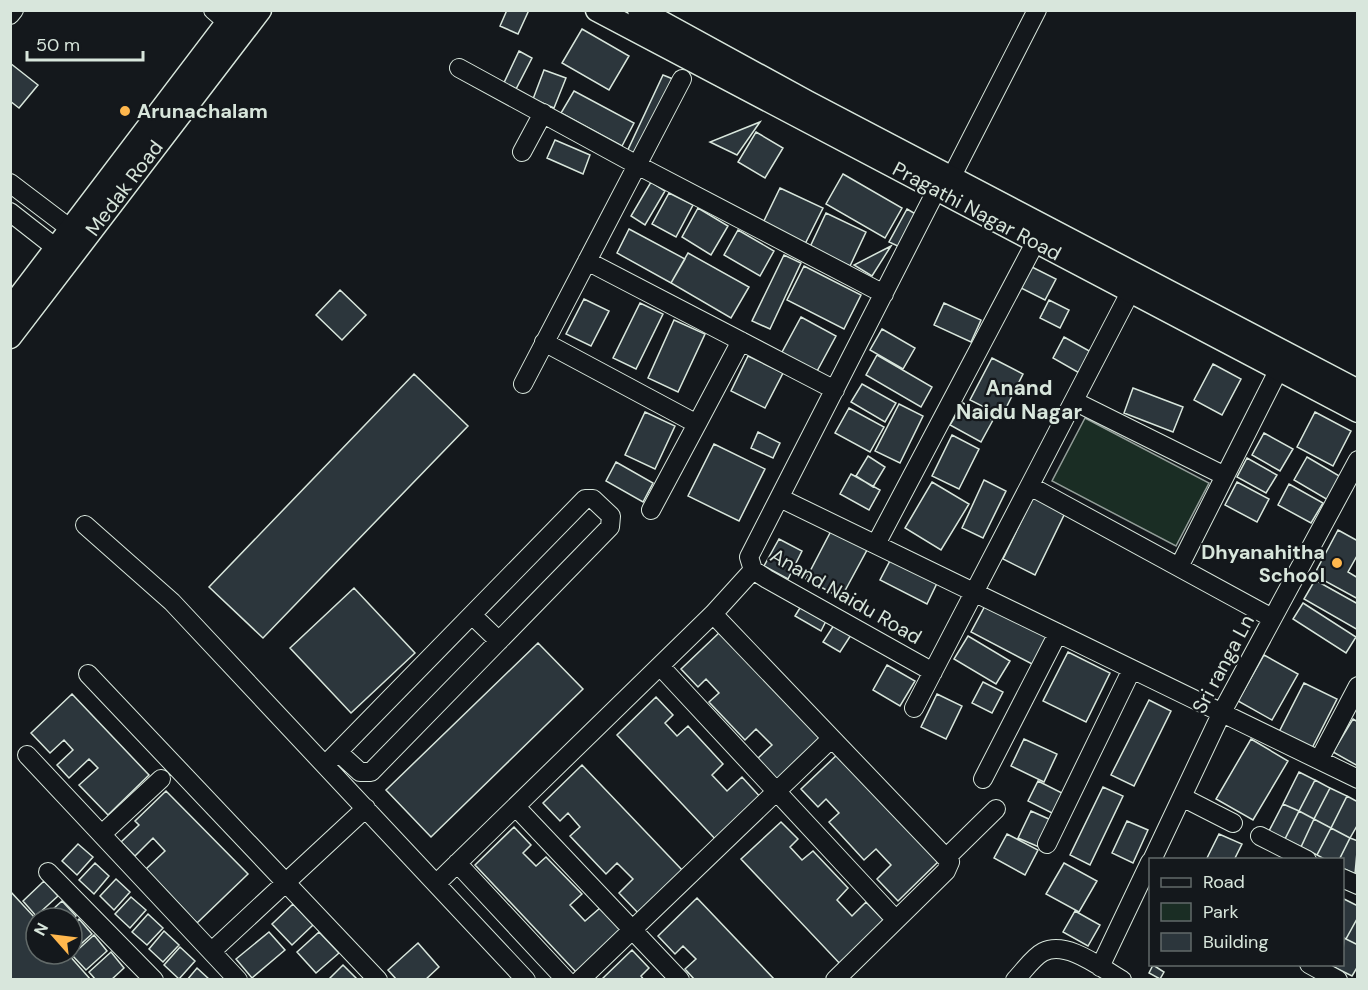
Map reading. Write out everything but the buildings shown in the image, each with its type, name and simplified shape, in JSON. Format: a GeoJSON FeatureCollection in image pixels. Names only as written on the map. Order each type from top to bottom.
{"type":"FeatureCollection","features":[{"type":"Feature","properties":{"kind":"main road","name":"Medak Road"},"geometry":{"type":"LineString","coordinates":[[10,337],[260,10]]}},
{"type":"Feature","properties":{"kind":"main road","name":"Pragathi Nagar Road"},"geometry":{"type":"LineString","coordinates":[[597,10],[944,184],[1135,283],[1358,392]]}},
{"type":"Feature","properties":{"kind":"main road","name":"Pragathi Nagar Road"},"geometry":{"type":"LineString","coordinates":[[639,10],[944,184],[1035,243],[1135,283],[1279,369],[1358,411]]}},
{"type":"Feature","properties":{"kind":"main road","name":"Medak Road"},"geometry":{"type":"LineString","coordinates":[[10,309],[72,230],[226,15]]}},
{"type":"Feature","properties":{"kind":"street"},"geometry":{"type":"LineString","coordinates":[[11,14],[14,10]]}},
{"type":"Feature","properties":{"kind":"street","name":"Anand Naidu Road"},"geometry":{"type":"LineString","coordinates":[[933,672],[753,570],[749,557],[884,294],[1038,10]]}},
{"type":"Feature","properties":{"kind":"street"},"geometry":{"type":"LineString","coordinates":[[459,68],[637,165],[884,294]]}},
{"type":"Feature","properties":{"kind":"street"},"geometry":{"type":"LineString","coordinates":[[522,384],[682,79]]}},
{"type":"Feature","properties":{"kind":"street"},"geometry":{"type":"LineString","coordinates":[[522,152],[543,113]]}},
{"type":"Feature","properties":{"kind":"street"},"geometry":{"type":"LineString","coordinates":[[10,183],[72,230]]}},
{"type":"Feature","properties":{"kind":"street"},"geometry":{"type":"LineString","coordinates":[[10,212],[56,248]]}},
{"type":"Feature","properties":{"kind":"street"},"geometry":{"type":"LineString","coordinates":[[876,544],[1035,243]]}},
{"type":"Feature","properties":{"kind":"street"},"geometry":{"type":"LineString","coordinates":[[587,261],[835,390]]}},
{"type":"Feature","properties":{"kind":"street"},"geometry":{"type":"LineString","coordinates":[[914,708],[1135,283]]}},
{"type":"Feature","properties":{"kind":"street"},"geometry":{"type":"LineString","coordinates":[[651,510],[741,341]]}},
{"type":"Feature","properties":{"kind":"street"},"geometry":{"type":"LineString","coordinates":[[544,342],[697,424]]}},
{"type":"Feature","properties":{"kind":"street"},"geometry":{"type":"LineString","coordinates":[[1179,567],[1279,369]]}},
{"type":"Feature","properties":{"kind":"street"},"geometry":{"type":"LineString","coordinates":[[1074,400],[1225,476]]}},
{"type":"Feature","properties":{"kind":"street","name":"Sri ranga Ln"},"geometry":{"type":"LineString","coordinates":[[1152,858],[1222,712],[1358,460]]}},
{"type":"Feature","properties":{"kind":"street"},"geometry":{"type":"LineString","coordinates":[[1030,486],[1272,618]]}},
{"type":"Feature","properties":{"kind":"street"},"geometry":{"type":"LineString","coordinates":[[780,498],[1358,779]]}},
{"type":"Feature","properties":{"kind":"street"},"geometry":{"type":"LineString","coordinates":[[325,765],[585,499],[593,499],[611,516],[610,527],[371,772],[360,772],[338,752]]}},
{"type":"Feature","properties":{"kind":"street"},"geometry":{"type":"LineString","coordinates":[[85,525],[172,602],[526,980]]}},
{"type":"Feature","properties":{"kind":"street"},"geometry":{"type":"LineString","coordinates":[[436,884],[713,614],[753,570]]}},
{"type":"Feature","properties":{"kind":"street"},"geometry":{"type":"LineString","coordinates":[[713,614],[946,858],[950,866],[835,980]]}},
{"type":"Feature","properties":{"kind":"street"},"geometry":{"type":"LineString","coordinates":[[472,615],[499,641]]}},
{"type":"Feature","properties":{"kind":"street"},"geometry":{"type":"LineString","coordinates":[[982,779],[1058,633]]}},
{"type":"Feature","properties":{"kind":"street"},"geometry":{"type":"LineString","coordinates":[[660,666],[896,920]]}},
{"type":"Feature","properties":{"kind":"street"},"geometry":{"type":"LineString","coordinates":[[1047,844],[1132,669]]}},
{"type":"Feature","properties":{"kind":"street"},"geometry":{"type":"LineString","coordinates":[[88,674],[378,980]]}},
{"type":"Feature","properties":{"kind":"street"},"geometry":{"type":"LineString","coordinates":[[1319,760],[1358,686]]}},
{"type":"Feature","properties":{"kind":"street"},"geometry":{"type":"LineString","coordinates":[[580,980],[831,739]]}},
{"type":"Feature","properties":{"kind":"street"},"geometry":{"type":"LineString","coordinates":[[27,755],[238,980]]}},
{"type":"Feature","properties":{"kind":"street"},"geometry":{"type":"LineString","coordinates":[[102,834],[161,779]]}},
{"type":"Feature","properties":{"kind":"street"},"geometry":{"type":"LineString","coordinates":[[1182,797],[1233,823]]}},
{"type":"Feature","properties":{"kind":"street"},"geometry":{"type":"LineString","coordinates":[[516,807],[680,980]]}},
{"type":"Feature","properties":{"kind":"street"},"geometry":{"type":"LineString","coordinates":[[212,951],[366,808]]}},
{"type":"Feature","properties":{"kind":"street"},"geometry":{"type":"LineString","coordinates":[[946,858],[996,809]]}},
{"type":"Feature","properties":{"kind":"street"},"geometry":{"type":"LineString","coordinates":[[1260,836],[1303,858]]}},
{"type":"Feature","properties":{"kind":"street"},"geometry":{"type":"LineString","coordinates":[[457,863],[566,980]]}},
{"type":"Feature","properties":{"kind":"street"},"geometry":{"type":"LineString","coordinates":[[48,872],[153,980]]}},
{"type":"Feature","properties":{"kind":"street"},"geometry":{"type":"LineString","coordinates":[[1344,879],[1358,885]]}},
{"type":"Feature","properties":{"kind":"street","name":"Sri ranga Ln"},"geometry":{"type":"LineString","coordinates":[[1100,967],[1146,885]]}},
{"type":"Feature","properties":{"kind":"street"},"geometry":{"type":"LineString","coordinates":[[1015,980],[1042,952],[1060,950],[1100,967],[1122,980]]}},
{"type":"Feature","properties":{"kind":"street"},"geometry":{"type":"LineString","coordinates":[[1313,966],[1338,980]]}},
{"type":"Feature","properties":{"kind":"green space"},"geometry":{"type":"Polygon","coordinates":[[[1085,418],[1209,483],[1176,546],[1052,481],[1085,418]]]}},
{"type":"Feature","properties":{"kind":"place","name":"Arunachalam"},"geometry":{"type":"Point","coordinates":[125,111]}},
{"type":"Feature","properties":{"kind":"place","name":"Dhyanahitha School"},"geometry":{"type":"Point","coordinates":[1337,563]}},
{"type":"Feature","properties":{"kind":"district","name":"Anand Naidu Nagar"},"geometry":{"type":"Point","coordinates":[1019,400]}}]}
